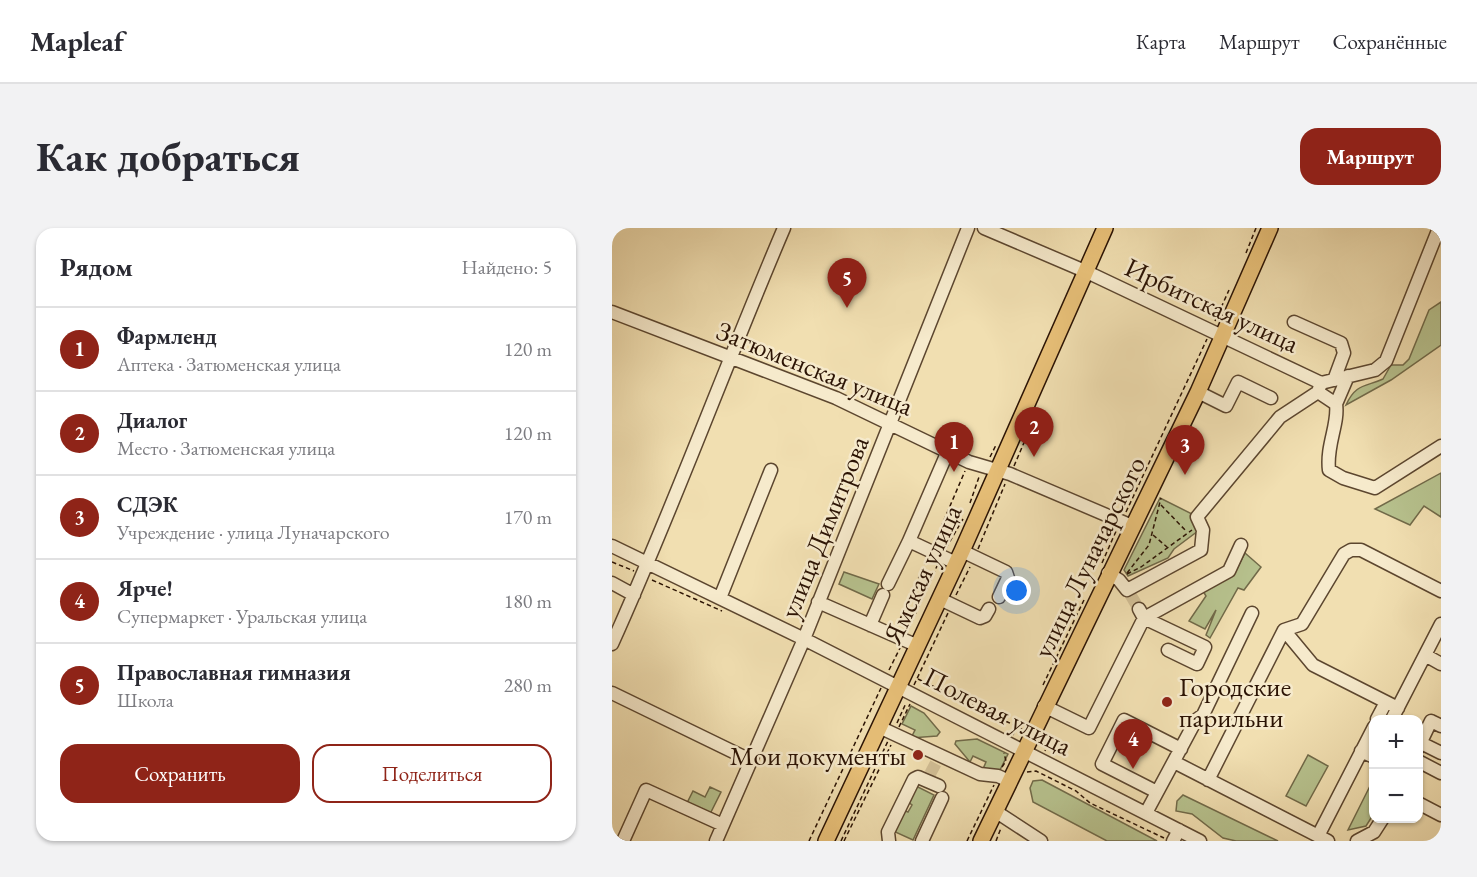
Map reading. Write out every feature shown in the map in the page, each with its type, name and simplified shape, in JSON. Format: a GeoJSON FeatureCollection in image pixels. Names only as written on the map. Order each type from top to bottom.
{"type":"FeatureCollection","features":[{"type":"Feature","properties":{"kind":"main road","name":"Ямская улица"},"geometry":{"type":"LineString","coordinates":[[826,841],[940,599],[1105,228]]}},
{"type":"Feature","properties":{"kind":"main road","name":"улица Луначарского"},"geometry":{"type":"LineString","coordinates":[[981,841],[1001,814],[1004,778],[1024,751],[1110,571],[1126,523],[1198,392],[1215,337],[1270,228]]}},
{"type":"Feature","properties":{"kind":"street"},"geometry":{"type":"LineString","coordinates":[[612,644],[649,564],[728,358],[784,228]]}},
{"type":"Feature","properties":{"kind":"street","name":"улица Димитрова"},"geometry":{"type":"LineString","coordinates":[[716,841],[804,639],[968,228]]}},
{"type":"Feature","properties":{"kind":"street","name":"Ирбитская улица"},"geometry":{"type":"LineString","coordinates":[[984,228],[1087,272],[1319,387],[1336,404]]}},
{"type":"Feature","properties":{"kind":"street"},"geometry":{"type":"LineString","coordinates":[[1110,571],[1129,592],[1201,550],[1203,530],[1197,517],[1280,417],[1319,387],[1334,380],[1375,370],[1386,361],[1439,228]]}},
{"type":"Feature","properties":{"kind":"street","name":"Затюменская улица"},"geometry":{"type":"LineString","coordinates":[[612,312],[836,398],[969,462],[1018,477],[1126,523]]}},
{"type":"Feature","properties":{"kind":"street"},"geometry":{"type":"LineString","coordinates":[[1294,322],[1341,343],[1344,353],[1334,380]]}},
{"type":"Feature","properties":{"kind":"street"},"geometry":{"type":"LineString","coordinates":[[1348,376],[1336,404],[1337,413],[1328,444],[1329,470],[1342,478],[1375,488],[1441,446]]}},
{"type":"Feature","properties":{"kind":"street"},"geometry":{"type":"LineString","coordinates":[[1198,392],[1226,406],[1238,382],[1271,398]]}},
{"type":"Feature","properties":{"kind":"street"},"geometry":{"type":"LineString","coordinates":[[870,625],[948,450]]}},
{"type":"Feature","properties":{"kind":"street"},"geometry":{"type":"LineString","coordinates":[[720,598],[771,470]]}},
{"type":"Feature","properties":{"kind":"street"},"geometry":{"type":"LineString","coordinates":[[909,541],[1006,572],[1008,578],[999,597]]}},
{"type":"Feature","properties":{"kind":"street"},"geometry":{"type":"LineString","coordinates":[[1044,706],[1089,728],[1142,613],[1229,571],[1241,545]]}},
{"type":"Feature","properties":{"kind":"street","name":"Полевая улица"},"geometry":{"type":"LineString","coordinates":[[612,546],[804,639],[1146,813],[1174,837],[1200,841]]}},
{"type":"Feature","properties":{"kind":"street"},"geometry":{"type":"LineString","coordinates":[[1208,780],[1284,630],[1302,624],[1344,554],[1351,550],[1361,550],[1441,591]]}},
{"type":"Feature","properties":{"kind":"street"},"geometry":{"type":"LineString","coordinates":[[612,584],[634,595]]}},
{"type":"Feature","properties":{"kind":"street"},"geometry":{"type":"LineString","coordinates":[[940,599],[980,618],[984,617],[989,609]]}},
{"type":"Feature","properties":{"kind":"street"},"geometry":{"type":"LineString","coordinates":[[818,602],[918,646]]}},
{"type":"Feature","properties":{"kind":"street"},"geometry":{"type":"LineString","coordinates":[[1142,613],[1205,647],[1197,664],[1168,650]]}},
{"type":"Feature","properties":{"kind":"street"},"geometry":{"type":"LineString","coordinates":[[1146,813],[1196,720],[1203,715],[1252,613]]}},
{"type":"Feature","properties":{"kind":"street"},"geometry":{"type":"LineString","coordinates":[[1284,630],[1313,665],[1386,702],[1395,714],[1441,624]]}},
{"type":"Feature","properties":{"kind":"street"},"geometry":{"type":"LineString","coordinates":[[1425,655],[1441,664]]}},
{"type":"Feature","properties":{"kind":"street"},"geometry":{"type":"LineString","coordinates":[[612,693],[752,761]]}},
{"type":"Feature","properties":{"kind":"street"},"geometry":{"type":"LineString","coordinates":[[1380,715],[1386,702]]}},
{"type":"Feature","properties":{"kind":"street"},"geometry":{"type":"LineString","coordinates":[[1157,792],[1102,764],[1124,720],[1181,749]]}},
{"type":"Feature","properties":{"kind":"street"},"geometry":{"type":"LineString","coordinates":[[1423,739],[1431,721],[1441,726]]}},
{"type":"Feature","properties":{"kind":"street"},"geometry":{"type":"LineString","coordinates":[[879,727],[938,758],[980,774],[1004,778]]}},
{"type":"Feature","properties":{"kind":"street"},"geometry":{"type":"LineString","coordinates":[[1174,762],[1323,838],[1369,736]]}},
{"type":"Feature","properties":{"kind":"street"},"geometry":{"type":"LineString","coordinates":[[1423,747],[1441,753]]}},
{"type":"Feature","properties":{"kind":"street"},"geometry":{"type":"LineString","coordinates":[[1361,751],[1369,755]]}},
{"type":"Feature","properties":{"kind":"street"},"geometry":{"type":"LineString","coordinates":[[1423,763],[1441,773]]}},
{"type":"Feature","properties":{"kind":"street"},"geometry":{"type":"LineString","coordinates":[[889,841],[888,832],[914,779],[918,777],[935,785],[922,841]]}},
{"type":"Feature","properties":{"kind":"street"},"geometry":{"type":"LineString","coordinates":[[623,841],[646,790],[723,825]]}},
{"type":"Feature","properties":{"kind":"street"},"geometry":{"type":"LineString","coordinates":[[1423,805],[1441,815]]}},
{"type":"Feature","properties":{"kind":"street"},"geometry":{"type":"LineString","coordinates":[[1001,814],[1041,841]]}},
{"type":"Feature","properties":{"kind":"street"},"geometry":{"type":"LineString","coordinates":[[1357,841],[1374,832],[1380,823]]}},
{"type":"Feature","properties":{"kind":"path"},"geometry":{"type":"LineString","coordinates":[[1244,257],[1256,228]]}},
{"type":"Feature","properties":{"kind":"path"},"geometry":{"type":"LineString","coordinates":[[1216,320],[1232,284]]}},
{"type":"Feature","properties":{"kind":"path"},"geometry":{"type":"LineString","coordinates":[[1200,524],[1168,548],[1126,574],[1110,571],[1126,523],[1215,337]]}},
{"type":"Feature","properties":{"kind":"path"},"geometry":{"type":"LineString","coordinates":[[1126,574],[1143,554],[1152,534],[1161,504],[1161,490]]}},
{"type":"Feature","properties":{"kind":"path"},"geometry":{"type":"LineString","coordinates":[[1161,504],[1188,533]]}},
{"type":"Feature","properties":{"kind":"path"},"geometry":{"type":"LineString","coordinates":[[1152,534],[1168,548]]}},
{"type":"Feature","properties":{"kind":"path"},"geometry":{"type":"LineString","coordinates":[[1143,554],[1150,560]]}},
{"type":"Feature","properties":{"kind":"path"},"geometry":{"type":"LineString","coordinates":[[612,562],[725,613]]}},
{"type":"Feature","properties":{"kind":"path"},"geometry":{"type":"LineString","coordinates":[[1042,686],[1088,592]]}},
{"type":"Feature","properties":{"kind":"path"},"geometry":{"type":"LineString","coordinates":[[906,672],[1022,729],[1034,731]]}},
{"type":"Feature","properties":{"kind":"path"},"geometry":{"type":"LineString","coordinates":[[810,841],[880,690],[876,685]]}},
{"type":"Feature","properties":{"kind":"path"},"geometry":{"type":"LineString","coordinates":[[844,841],[910,704]]}},
{"type":"Feature","properties":{"kind":"path"},"geometry":{"type":"LineString","coordinates":[[967,841],[1004,778],[1006,761],[1004,753]]}},
{"type":"Feature","properties":{"kind":"path"},"geometry":{"type":"LineString","coordinates":[[1027,772],[1036,771],[1076,792],[1090,803],[1174,837]]}},
{"type":"Feature","properties":{"kind":"path"},"geometry":{"type":"LineString","coordinates":[[996,841],[1001,814]]}},
{"type":"Feature","properties":{"kind":"green space"},"geometry":{"type":"Polygon","coordinates":[[[1441,302],[1441,345],[1391,380],[1346,405],[1358,389],[1383,379],[1391,365],[1403,365],[1409,359],[1429,310],[1441,302]]]}},
{"type":"Feature","properties":{"kind":"green space"},"geometry":{"type":"Polygon","coordinates":[[[1441,473],[1441,517],[1424,506],[1410,525],[1375,509],[1441,473]]]}},
{"type":"Feature","properties":{"kind":"green space"},"geometry":{"type":"Polygon","coordinates":[[[1160,498],[1194,515],[1198,531],[1174,549],[1168,558],[1128,576],[1124,570],[1160,498]]]}},
{"type":"Feature","properties":{"kind":"green space"},"geometry":{"type":"Polygon","coordinates":[[[1245,553],[1261,567],[1244,590],[1238,588],[1210,638],[1206,635],[1216,610],[1205,629],[1189,621],[1206,596],[1203,591],[1234,574],[1245,553]]]}},
{"type":"Feature","properties":{"kind":"green space"},"geometry":{"type":"Polygon","coordinates":[[[844,572],[879,584],[872,599],[839,584],[844,572]]]}},
{"type":"Feature","properties":{"kind":"green space"},"geometry":{"type":"Polygon","coordinates":[[[911,706],[924,713],[940,732],[937,736],[911,738],[915,730],[902,724],[911,706]]]}},
{"type":"Feature","properties":{"kind":"green space"},"geometry":{"type":"Polygon","coordinates":[[[977,739],[1008,754],[999,772],[983,769],[986,762],[973,756],[970,762],[955,744],[956,741],[977,739]]]}},
{"type":"Feature","properties":{"kind":"green space"},"geometry":{"type":"Polygon","coordinates":[[[1308,755],[1328,766],[1306,806],[1286,796],[1308,755]]]}},
{"type":"Feature","properties":{"kind":"green space"},"geometry":{"type":"Polygon","coordinates":[[[1042,780],[1157,841],[1107,841],[1033,802],[1030,788],[1033,781],[1042,780]]]}},
{"type":"Feature","properties":{"kind":"green space"},"geometry":{"type":"Polygon","coordinates":[[[914,785],[934,795],[913,840],[893,831],[903,810],[908,812],[912,805],[907,801],[914,785]]]}},
{"type":"Feature","properties":{"kind":"green space"},"geometry":{"type":"Polygon","coordinates":[[[710,787],[721,792],[710,814],[687,803],[693,791],[705,797],[710,787]]]}},
{"type":"Feature","properties":{"kind":"green space"},"geometry":{"type":"Polygon","coordinates":[[[1369,788],[1369,821],[1366,826],[1348,830],[1369,788]]]}},
{"type":"Feature","properties":{"kind":"green space"},"geometry":{"type":"Polygon","coordinates":[[[1183,795],[1278,841],[1236,841],[1223,838],[1192,814],[1176,811],[1177,801],[1183,795]]]}},
{"type":"Feature","properties":{"kind":"tunnel"},"geometry":{"type":"LineString","coordinates":[[1130,594],[1139,609]]}},
{"type":"Feature","properties":{"kind":"tunnel"},"geometry":{"type":"LineString","coordinates":[[930,774],[937,761]]}},
{"type":"Feature","properties":{"kind":"place","name":"Православная гимназия"},"geometry":{"type":"Point","coordinates":[847,308]}},
{"type":"Feature","properties":{"kind":"place","name":"Диалог"},"geometry":{"type":"Point","coordinates":[1034,457]}},
{"type":"Feature","properties":{"kind":"place","name":"Фармленд"},"geometry":{"type":"Point","coordinates":[954,472]}},
{"type":"Feature","properties":{"kind":"place","name":"СДЭК"},"geometry":{"type":"Point","coordinates":[1185,475]}},
{"type":"Feature","properties":{"kind":"place","name":"Городские парильни"},"geometry":{"type":"Point","coordinates":[1167,702]}},
{"type":"Feature","properties":{"kind":"place","name":"Мои документы"},"geometry":{"type":"Point","coordinates":[918,755]}},
{"type":"Feature","properties":{"kind":"place","name":"Ярче!"},"geometry":{"type":"Point","coordinates":[1133,769]}}]}
